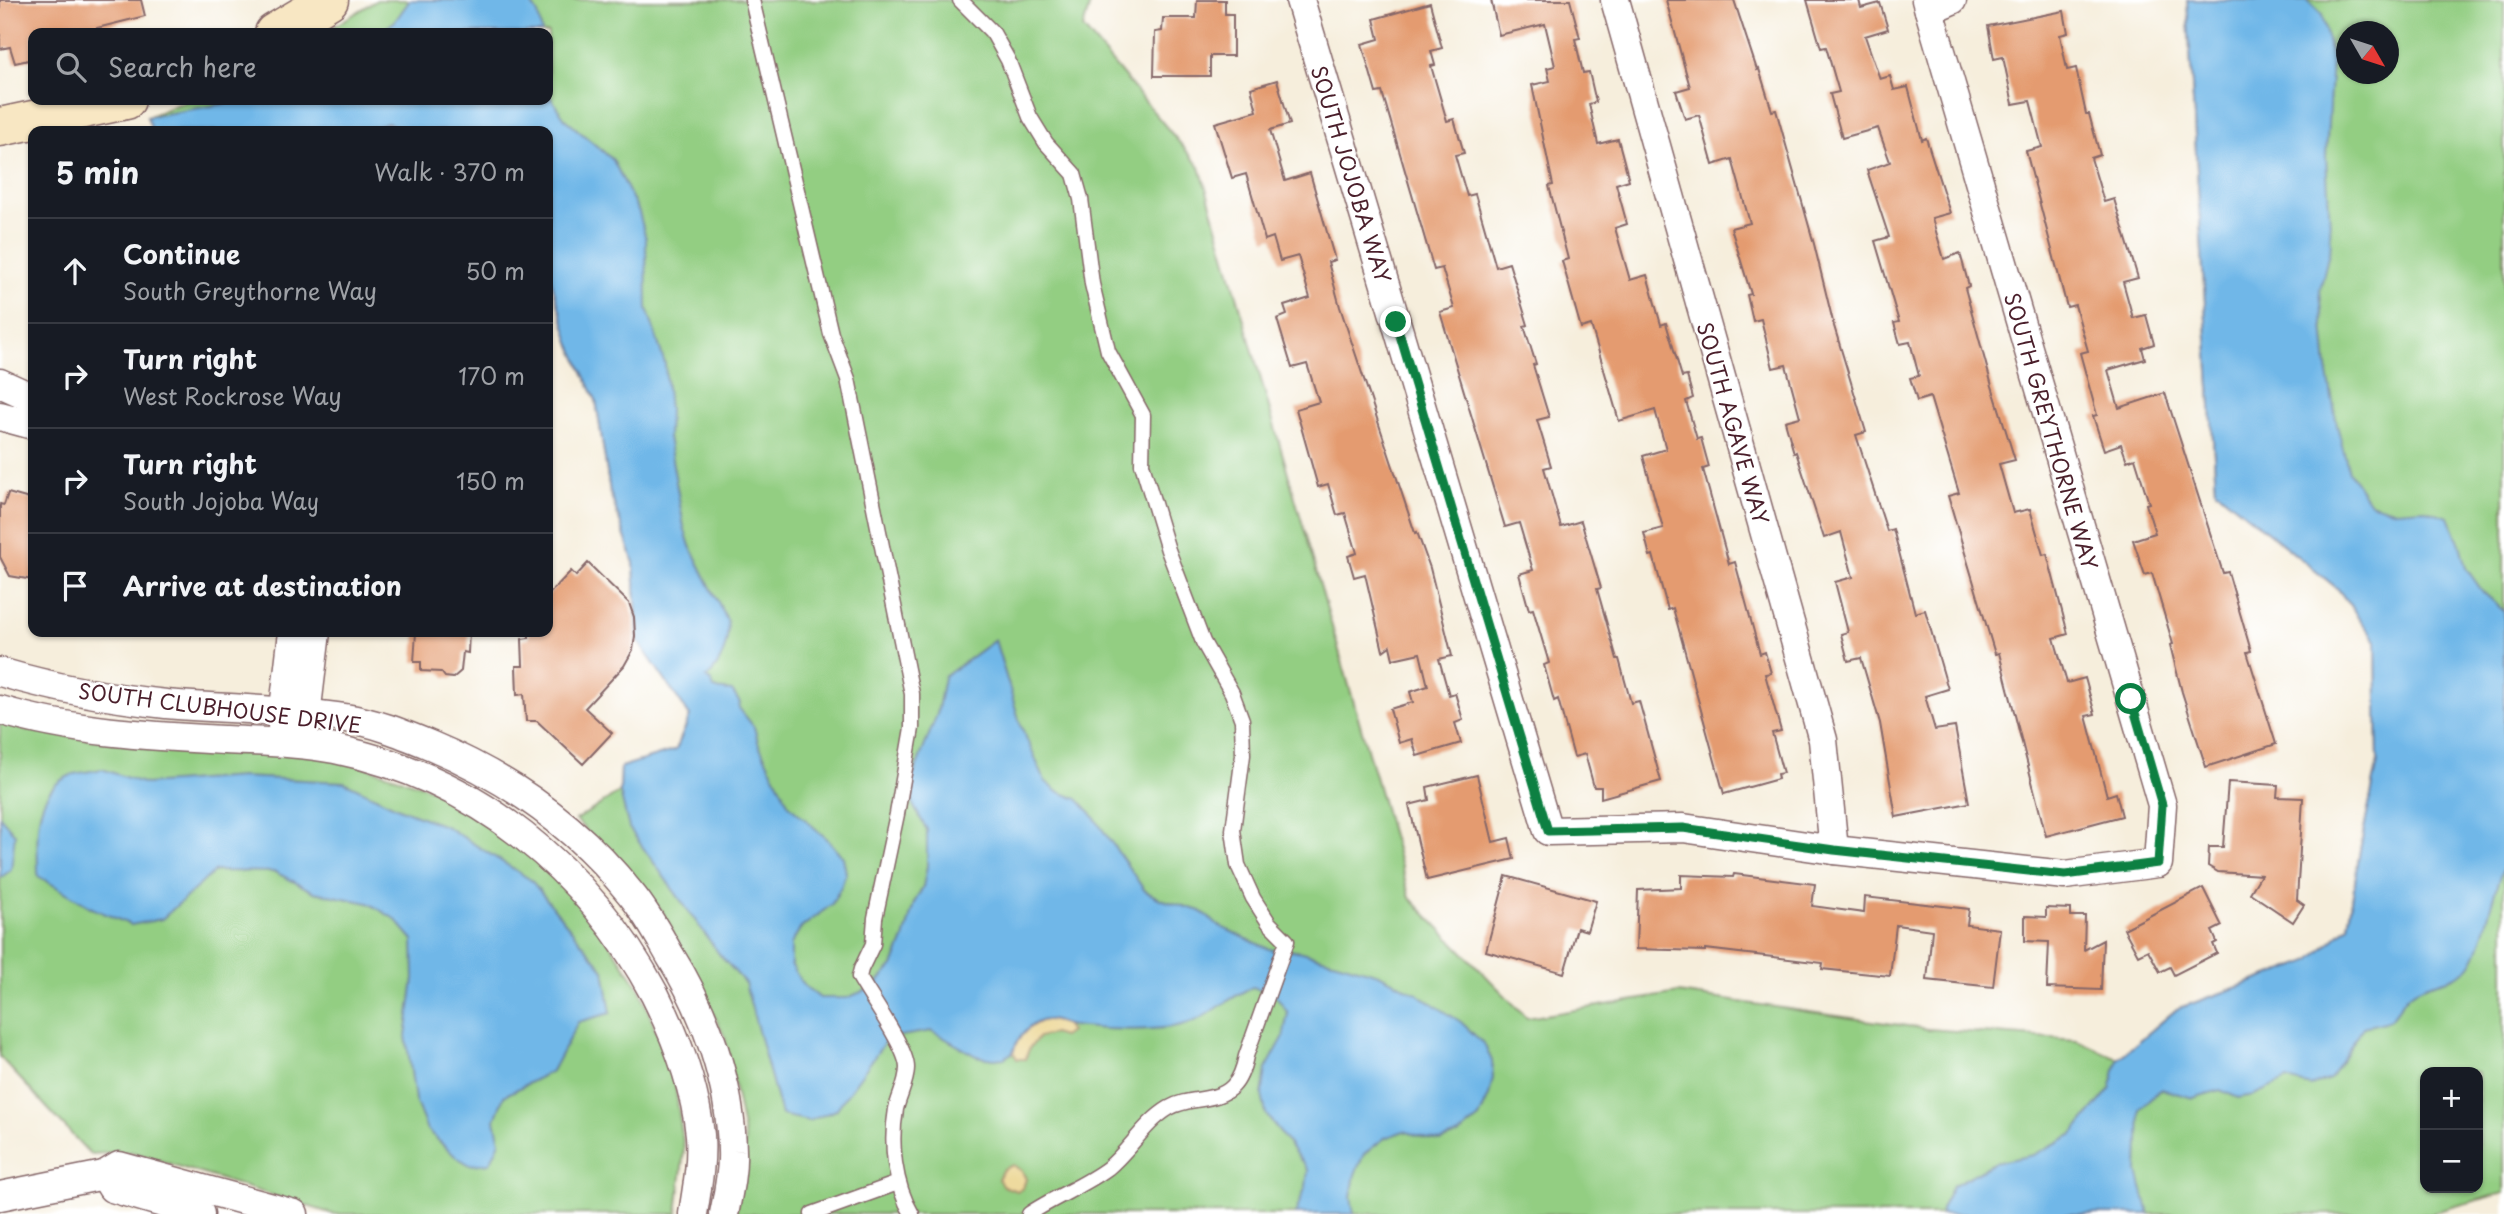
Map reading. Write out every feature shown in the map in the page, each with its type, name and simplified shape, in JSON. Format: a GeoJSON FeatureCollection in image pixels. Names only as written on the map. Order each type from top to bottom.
{"type":"FeatureCollection","features":[{"type":"Feature","properties":{"kind":"street"},"geometry":{"type":"LineString","coordinates":[[282,28],[329,0]]}},
{"type":"Feature","properties":{"kind":"street","name":"SOUTH JOJOBA WAY"},"geometry":{"type":"LineString","coordinates":[[1300,0],[1548,831],[1683,828],[1834,850]]}},
{"type":"Feature","properties":{"kind":"street","name":"SOUTH AGAVE WAY"},"geometry":{"type":"LineString","coordinates":[[1615,0],[1823,740],[1834,850]]}},
{"type":"Feature","properties":{"kind":"street","name":"SOUTH GREYTHORNE WAY"},"geometry":{"type":"LineString","coordinates":[[1834,850],[2065,875],[2158,863],[2162,805],[1936,3]]}},
{"type":"Feature","properties":{"kind":"street"},"geometry":{"type":"LineString","coordinates":[[0,127],[103,105]]}},
{"type":"Feature","properties":{"kind":"street"},"geometry":{"type":"LineString","coordinates":[[293,637],[295,711]]}},
{"type":"Feature","properties":{"kind":"street"},"geometry":{"type":"LineString","coordinates":[[291,744],[295,711],[315,637]]}},
{"type":"Feature","properties":{"kind":"street","name":"SOUTH CLUBHOUSE DRIVE"},"geometry":{"type":"LineString","coordinates":[[0,672],[58,687],[114,697],[167,704],[295,711],[348,718],[410,736],[477,766],[543,808],[577,835],[607,865],[633,897],[679,969],[700,1011],[715,1052],[726,1102],[732,1151],[715,1170],[693,1214]]}},
{"type":"Feature","properties":{"kind":"street","name":"SOUTH CLUBHOUSE DRIVE"},"geometry":{"type":"LineString","coordinates":[[0,710],[107,731],[291,744],[355,754],[431,780],[506,821],[576,882],[612,923],[639,965],[679,1048],[693,1094],[700,1136],[715,1170],[724,1214]]}},
{"type":"Feature","properties":{"kind":"street"},"geometry":{"type":"LineString","coordinates":[[0,1196],[104,1175],[119,1166],[294,1214]]}},
{"type":"Feature","properties":{"kind":"street"},"geometry":{"type":"LineString","coordinates":[[104,1175],[111,1188],[200,1214]]}},
{"type":"Feature","properties":{"kind":"lane"},"geometry":{"type":"LineString","coordinates":[[752,0],[831,334],[848,379],[912,694],[912,728],[875,919],[873,944],[859,977],[896,1041],[907,1066],[896,1109],[894,1131],[898,1183],[912,1214]]}},
{"type":"Feature","properties":{"kind":"lane"},"geometry":{"type":"LineString","coordinates":[[960,0],[993,33],[1008,60],[1030,117],[1046,143],[1074,174],[1081,199],[1092,284],[1108,351],[1143,415],[1142,464],[1168,550],[1203,642],[1232,693],[1242,720],[1243,755],[1233,830],[1238,865],[1258,906],[1269,923],[1287,941],[1244,1068],[1233,1086],[1210,1098],[1183,1101],[1167,1109],[1107,1168],[1029,1214]]}},
{"type":"Feature","properties":{"kind":"lane"},"geometry":{"type":"LineString","coordinates":[[812,1214],[898,1183]]}},
{"type":"Feature","properties":{"kind":"green space"},"geometry":{"type":"Polygon","coordinates":[[[377,0],[1091,0],[1083,28],[1200,167],[1410,898],[1527,1018],[1678,993],[1928,1029],[2077,1040],[2118,1059],[2177,1009],[2310,961],[2348,926],[2378,761],[2376,641],[2338,589],[2216,490],[2187,0],[2504,0],[2504,1193],[2434,1214],[736,1214],[745,1140],[725,1037],[662,911],[576,820],[620,792],[621,767],[676,750],[690,716],[638,641],[634,563],[610,492],[596,400],[570,343],[553,287],[553,126],[396,126],[388,123],[378,126],[150,126],[147,117],[176,105],[553,105],[553,28],[331,28],[377,0]]]}},
{"type":"Feature","properties":{"kind":"green space"},"geometry":{"type":"Polygon","coordinates":[[[0,721],[25,730],[190,753],[324,753],[444,793],[511,830],[586,909],[639,987],[674,1078],[684,1148],[677,1214],[333,1214],[132,1152],[90,1154],[0,1057],[0,721]]]}},
{"type":"Feature","properties":{"kind":"sand"},"geometry":{"type":"Polygon","coordinates":[[[1046,1019],[1065,1024],[1070,1032],[1063,1037],[1053,1034],[1039,1037],[1030,1047],[1025,1059],[1017,1059],[1013,1051],[1018,1040],[1030,1027],[1046,1019]]]}},
{"type":"Feature","properties":{"kind":"sand"},"geometry":{"type":"Polygon","coordinates":[[[1013,1165],[1022,1171],[1026,1179],[1023,1188],[1017,1191],[1003,1186],[998,1179],[1003,1169],[1013,1165]]]}},
{"type":"Feature","properties":{"kind":"water"},"geometry":{"type":"Polygon","coordinates":[[[410,0],[529,0],[538,14],[541,28],[386,28],[395,21],[410,0]]]}},
{"type":"Feature","properties":{"kind":"water"},"geometry":{"type":"Polygon","coordinates":[[[2187,0],[2307,0],[2322,15],[2332,59],[2326,156],[2331,244],[2320,290],[2327,368],[2337,425],[2349,472],[2370,503],[2396,511],[2423,509],[2449,517],[2466,568],[2483,592],[2504,611],[2504,868],[2473,962],[2460,974],[2415,990],[2389,1020],[2363,1027],[2330,1079],[2311,1086],[2287,1080],[2254,1095],[2238,1098],[2220,1090],[2193,1098],[2161,1089],[2140,1109],[2138,1172],[2149,1214],[1942,1214],[1941,1209],[1952,1186],[1994,1163],[2033,1155],[2072,1135],[2110,1089],[2118,1059],[2177,1009],[2310,961],[2348,926],[2378,761],[2376,641],[2338,589],[2216,490],[2187,0]]]}},
{"type":"Feature","properties":{"kind":"water"},"geometry":{"type":"Polygon","coordinates":[[[553,101],[566,120],[613,160],[639,212],[646,239],[647,308],[665,364],[668,437],[684,527],[690,546],[727,620],[724,652],[706,678],[712,682],[714,689],[732,691],[740,703],[739,708],[754,727],[759,745],[789,805],[843,857],[846,873],[832,904],[800,929],[791,944],[791,964],[802,984],[820,998],[847,998],[873,987],[893,966],[914,903],[923,887],[927,866],[927,830],[913,805],[911,781],[937,714],[944,677],[995,640],[1021,726],[1045,781],[1057,791],[1078,799],[1091,813],[1145,891],[1160,899],[1200,911],[1221,927],[1269,949],[1298,951],[1379,974],[1416,993],[1461,1022],[1485,1045],[1492,1061],[1493,1078],[1489,1096],[1479,1118],[1458,1135],[1441,1141],[1404,1131],[1385,1138],[1364,1154],[1355,1174],[1351,1197],[1354,1214],[1295,1214],[1306,1186],[1308,1170],[1266,1114],[1262,1095],[1266,1069],[1283,1038],[1288,1013],[1277,997],[1253,987],[1199,1019],[1165,1028],[1100,1029],[1069,1026],[1050,1020],[1040,1021],[1025,1031],[1013,1052],[1004,1058],[976,1056],[932,1031],[888,1038],[836,1110],[809,1121],[781,1115],[745,983],[720,955],[629,828],[620,792],[621,767],[676,750],[690,716],[638,641],[634,563],[610,492],[596,400],[570,343],[553,287],[553,126],[396,126],[388,123],[378,126],[150,126],[147,117],[216,105],[553,105],[553,101]]]}},
{"type":"Feature","properties":{"kind":"water"},"geometry":{"type":"Polygon","coordinates":[[[102,769],[145,784],[241,777],[344,782],[447,827],[531,880],[604,970],[611,1013],[578,1022],[552,1071],[504,1096],[495,1120],[500,1142],[490,1163],[470,1165],[455,1156],[427,1130],[415,1100],[406,1036],[414,979],[413,940],[395,919],[368,903],[314,892],[275,872],[215,871],[162,919],[131,925],[94,909],[38,876],[40,816],[50,791],[60,781],[74,774],[102,769]]]}},
{"type":"Feature","properties":{"kind":"water"},"geometry":{"type":"Polygon","coordinates":[[[0,816],[15,834],[11,870],[0,878],[0,816]]]}},
{"type":"Feature","properties":{"kind":"building"},"geometry":{"type":"Polygon","coordinates":[[[0,0],[141,0],[145,16],[97,28],[28,28],[28,60],[15,63],[10,47],[0,49],[0,0]]]}},
{"type":"Feature","properties":{"kind":"building"},"geometry":{"type":"Polygon","coordinates":[[[1197,0],[1225,0],[1225,14],[1233,14],[1233,56],[1210,56],[1210,76],[1154,76],[1155,32],[1162,31],[1163,18],[1196,18],[1197,0]]]}},
{"type":"Feature","properties":{"kind":"building"},"geometry":{"type":"Polygon","coordinates":[[[1491,0],[1570,0],[1580,38],[1575,39],[1583,73],[1589,72],[1596,102],[1589,104],[1598,144],[1618,139],[1629,180],[1616,184],[1627,224],[1615,228],[1630,280],[1647,275],[1661,325],[1666,323],[1682,377],[1687,376],[1693,398],[1686,401],[1697,439],[1701,438],[1709,467],[1703,469],[1729,564],[1735,562],[1760,654],[1765,652],[1771,673],[1765,674],[1781,731],[1772,733],[1783,773],[1777,774],[1778,779],[1724,794],[1673,608],[1668,610],[1644,533],[1663,528],[1643,456],[1666,449],[1655,410],[1619,421],[1591,325],[1581,328],[1562,261],[1568,259],[1549,186],[1553,185],[1532,85],[1550,81],[1547,68],[1555,66],[1545,24],[1499,35],[1491,0]]]}},
{"type":"Feature","properties":{"kind":"building"},"geometry":{"type":"Polygon","coordinates":[[[1666,0],[1734,0],[1772,111],[1776,110],[1834,326],[1866,432],[1856,435],[1887,531],[1893,529],[1915,613],[1925,610],[1948,689],[1925,696],[1935,730],[1955,727],[1969,803],[1896,817],[1880,723],[1861,658],[1848,661],[1841,634],[1848,632],[1835,582],[1853,577],[1841,532],[1824,538],[1796,452],[1794,453],[1785,421],[1800,417],[1786,365],[1773,368],[1761,319],[1753,321],[1747,295],[1751,294],[1731,228],[1750,223],[1732,159],[1713,165],[1699,115],[1685,119],[1676,91],[1690,87],[1666,0]]]}},
{"type":"Feature","properties":{"kind":"building"},"geometry":{"type":"Polygon","coordinates":[[[1807,0],[1859,0],[1861,8],[1880,3],[1888,29],[1865,36],[1880,79],[1890,76],[1894,90],[1908,87],[1922,140],[1926,138],[1950,213],[1932,218],[1944,259],[1960,253],[1969,286],[1965,288],[2015,460],[1999,464],[2013,513],[2030,509],[2043,555],[2047,554],[2068,634],[2054,638],[2067,683],[2085,678],[2095,714],[2086,716],[2107,796],[2116,793],[2122,816],[2046,836],[1999,653],[1995,654],[1948,496],[1959,493],[1930,397],[1917,401],[1910,378],[1919,376],[1910,342],[1900,344],[1894,323],[1899,322],[1875,241],[1889,237],[1867,170],[1890,162],[1878,128],[1842,138],[1830,94],[1839,92],[1826,47],[1821,48],[1807,0]]]}},
{"type":"Feature","properties":{"kind":"building"},"geometry":{"type":"Polygon","coordinates":[[[1430,3],[1442,48],[1431,51],[1435,65],[1431,66],[1447,121],[1454,119],[1464,153],[1455,155],[1467,196],[1475,194],[1496,267],[1509,263],[1528,325],[1524,326],[1549,417],[1537,420],[1551,466],[1544,468],[1561,527],[1581,521],[1601,588],[1597,589],[1617,659],[1631,703],[1639,701],[1661,781],[1601,798],[1601,787],[1594,787],[1585,754],[1574,757],[1558,699],[1554,701],[1544,665],[1549,663],[1519,574],[1533,570],[1519,523],[1505,527],[1440,312],[1454,308],[1442,268],[1434,270],[1382,92],[1376,93],[1362,44],[1379,39],[1374,19],[1430,3]]]}},
{"type":"Feature","properties":{"kind":"building"},"geometry":{"type":"Polygon","coordinates":[[[2064,11],[2068,33],[2060,35],[2067,70],[2076,68],[2086,114],[2089,114],[2100,155],[2091,158],[2104,202],[2114,199],[2138,278],[2123,282],[2133,318],[2146,315],[2154,344],[2142,348],[2145,359],[2108,370],[2119,408],[2165,393],[2223,573],[2228,572],[2251,651],[2247,652],[2276,744],[2206,767],[2182,692],[2170,645],[2173,644],[2152,573],[2145,575],[2133,540],[2155,533],[2135,458],[2127,461],[2121,444],[2104,450],[2093,416],[2097,415],[2080,353],[2088,351],[2075,305],[2067,307],[2026,151],[2042,147],[2030,101],[2013,104],[2003,57],[1994,59],[1988,26],[2064,11]]]}},
{"type":"Feature","properties":{"kind":"building"},"geometry":{"type":"Polygon","coordinates":[[[1277,80],[1290,124],[1270,130],[1285,181],[1310,173],[1335,260],[1328,262],[1340,307],[1415,533],[1417,532],[1430,568],[1452,656],[1439,659],[1449,695],[1455,693],[1463,720],[1455,723],[1461,743],[1417,756],[1412,739],[1399,743],[1390,709],[1413,702],[1410,692],[1428,686],[1420,653],[1393,659],[1390,646],[1383,651],[1365,574],[1354,577],[1348,556],[1357,553],[1345,513],[1337,515],[1328,484],[1318,487],[1296,409],[1319,402],[1307,364],[1292,368],[1277,319],[1287,315],[1284,306],[1310,298],[1298,256],[1280,261],[1273,237],[1265,240],[1246,174],[1232,178],[1215,123],[1257,111],[1251,88],[1277,80]]]}},
{"type":"Feature","properties":{"kind":"building"},"geometry":{"type":"Polygon","coordinates":[[[8,493],[28,499],[28,579],[10,576],[0,557],[0,504],[4,505],[8,493]]]}},
{"type":"Feature","properties":{"kind":"building"},"geometry":{"type":"Polygon","coordinates":[[[588,563],[629,603],[634,617],[635,636],[633,650],[624,666],[585,708],[612,733],[583,764],[537,721],[526,721],[524,694],[517,695],[516,666],[523,666],[522,639],[553,637],[553,590],[571,571],[576,576],[588,563]]]}},
{"type":"Feature","properties":{"kind":"building"},"geometry":{"type":"Polygon","coordinates":[[[416,637],[469,637],[468,653],[463,652],[461,671],[453,678],[445,677],[441,672],[421,671],[421,662],[414,662],[416,637]]]}},
{"type":"Feature","properties":{"kind":"building"},"geometry":{"type":"Polygon","coordinates":[[[1477,775],[1493,842],[1509,838],[1514,859],[1427,880],[1409,805],[1429,800],[1427,787],[1477,775]]]}},
{"type":"Feature","properties":{"kind":"building"},"geometry":{"type":"Polygon","coordinates":[[[2228,782],[2278,785],[2277,797],[2303,798],[2297,900],[2304,905],[2293,922],[2250,893],[2261,875],[2218,872],[2208,866],[2209,847],[2223,847],[2228,782]]]}},
{"type":"Feature","properties":{"kind":"building"},"geometry":{"type":"Polygon","coordinates":[[[1734,874],[1815,884],[1812,906],[1864,913],[1865,897],[1969,909],[1967,925],[2000,929],[1993,987],[1927,980],[1932,930],[1896,925],[1890,976],[1822,969],[1823,963],[1705,949],[1636,949],[1638,890],[1681,888],[1681,875],[1733,877],[1734,874]]]}},
{"type":"Feature","properties":{"kind":"building"},"geometry":{"type":"Polygon","coordinates":[[[1506,876],[1596,901],[1587,931],[1577,928],[1564,973],[1486,951],[1506,876]]]}},
{"type":"Feature","properties":{"kind":"building"},"geometry":{"type":"Polygon","coordinates":[[[2203,888],[2222,926],[2212,931],[2217,942],[2213,944],[2217,953],[2174,975],[2170,967],[2160,972],[2148,950],[2138,955],[2124,929],[2203,888]]]}},
{"type":"Feature","properties":{"kind":"building"},"geometry":{"type":"Polygon","coordinates":[[[2046,908],[2071,909],[2071,916],[2085,916],[2084,950],[2103,940],[2101,990],[2047,988],[2049,942],[2025,941],[2025,916],[2046,917],[2046,908]]]}},
{"type":"Feature","properties":{"kind":"route"},"geometry":{"type":"LineString","coordinates":[[1396,322],[1548,831],[1683,828],[1834,850],[2065,875],[2158,863],[2162,805],[2131,699]]}}]}
